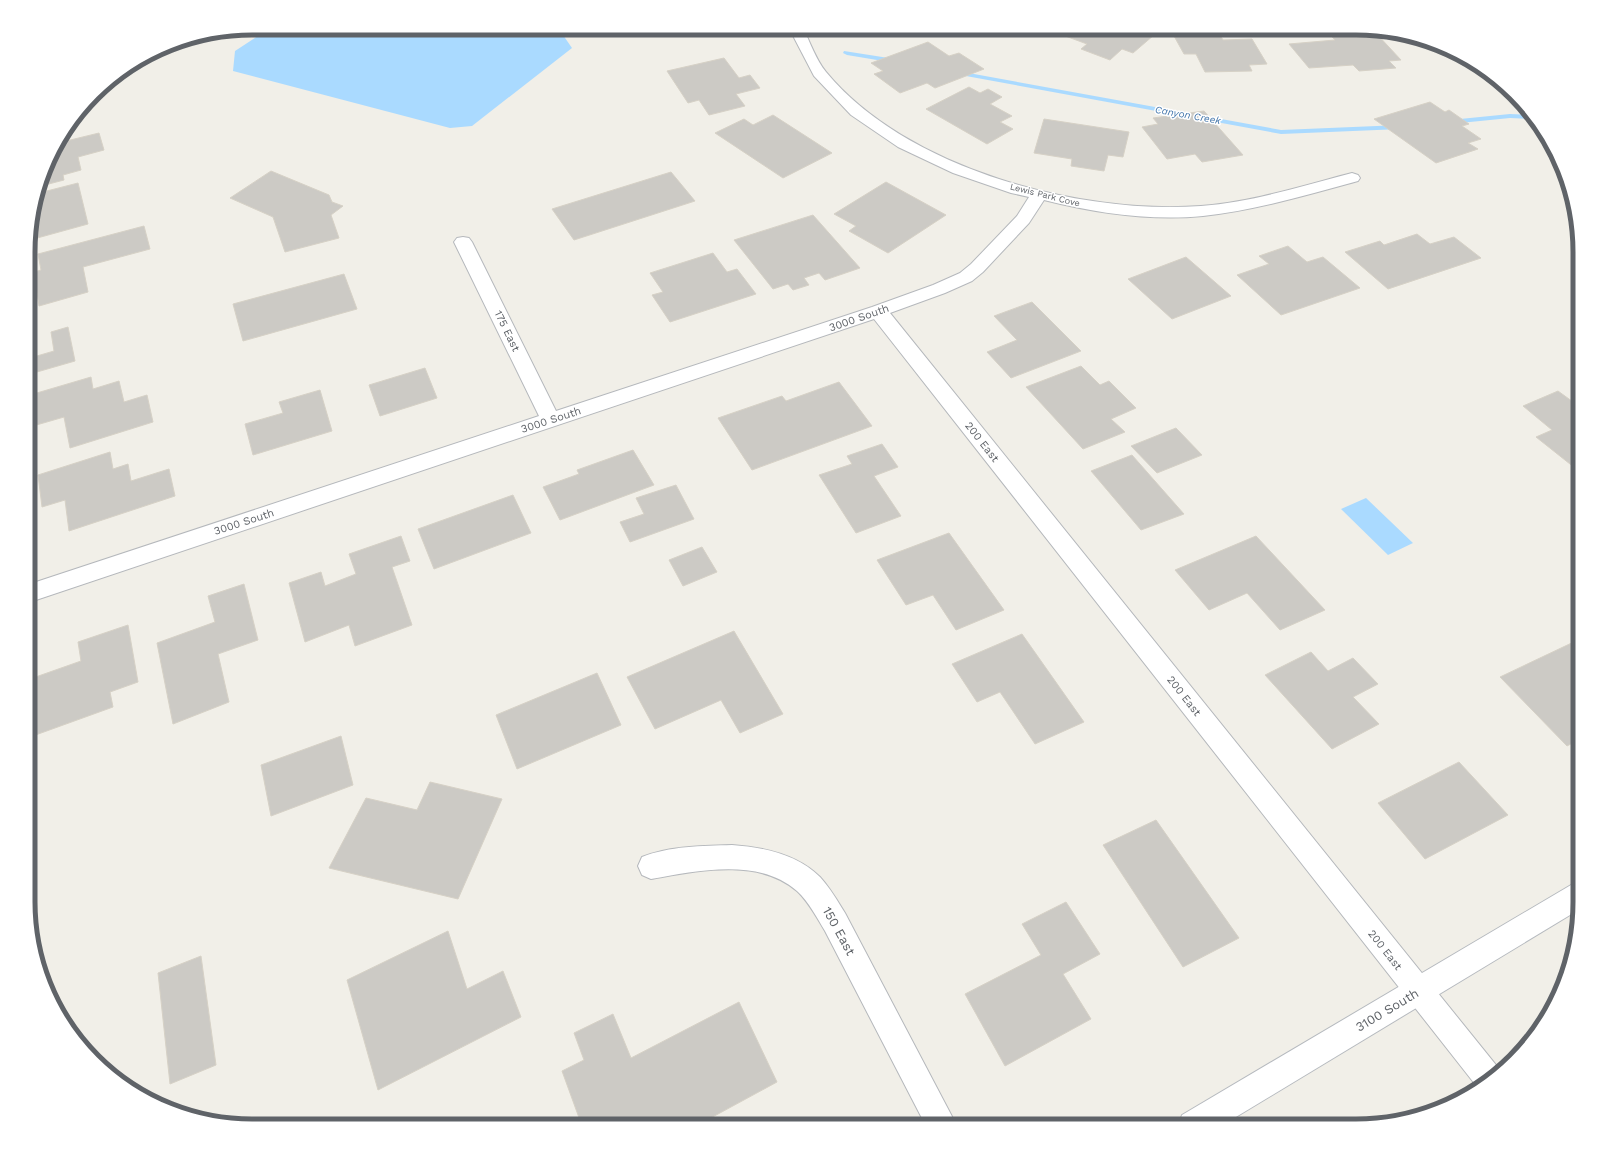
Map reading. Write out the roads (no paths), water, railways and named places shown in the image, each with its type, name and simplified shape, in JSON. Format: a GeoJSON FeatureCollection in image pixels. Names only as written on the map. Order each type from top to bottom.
{"type":"FeatureCollection","features":[{"type":"Feature","properties":{"kind":"street","name":"Lewis Park Cove"},"geometry":{"type":"LineString","coordinates":[[798,35],[804,51],[825,81],[841,98],[879,127],[918,151],[942,163],[996,183],[1039,195],[1111,209],[1180,212],[1215,210],[1248,204],[1352,178]]}},
{"type":"Feature","properties":{"kind":"street","name":"3000 South"},"geometry":{"type":"LineString","coordinates":[[35,591],[878,311],[939,289],[966,277],[978,268],[1023,218],[1039,195]]}},
{"type":"Feature","properties":{"kind":"street","name":"175 East"},"geometry":{"type":"LineString","coordinates":[[463,242],[551,420]]}},
{"type":"Feature","properties":{"kind":"street","name":"200 East"},"geometry":{"type":"LineString","coordinates":[[878,311],[1486,1075]]}},
{"type":"Feature","properties":{"kind":"street","name":"150 East"},"geometry":{"type":"LineString","coordinates":[[651,866],[702,858],[736,858],[765,862],[788,870],[806,882],[821,900],[835,922],[938,1119]]}},
{"type":"Feature","properties":{"kind":"street","name":"3100 South"},"geometry":{"type":"LineString","coordinates":[[1205,1119],[1573,898]]}},
{"type":"Feature","properties":{"kind":"water"},"geometry":{"type":"Polygon","coordinates":[[[259,35],[563,35],[572,48],[472,126],[450,128],[233,71],[235,51],[259,35]]]}},
{"type":"Feature","properties":{"kind":"water"},"geometry":{"type":"Polygon","coordinates":[[[1366,498],[1413,543],[1388,555],[1341,509],[1366,498]]]}},
{"type":"Feature","properties":{"kind":"waterway","name":"Canyon Creek"},"geometry":{"type":"LineString","coordinates":[[847,53],[895,61]]}},
{"type":"Feature","properties":{"kind":"waterway","name":"Canyon Creek"},"geometry":{"type":"LineString","coordinates":[[955,72],[1281,132],[1401,127]]}},
{"type":"Feature","properties":{"kind":"waterway","name":"Canyon Creek"},"geometry":{"type":"LineString","coordinates":[[1450,122],[1510,116],[1525,117]]}}]}
